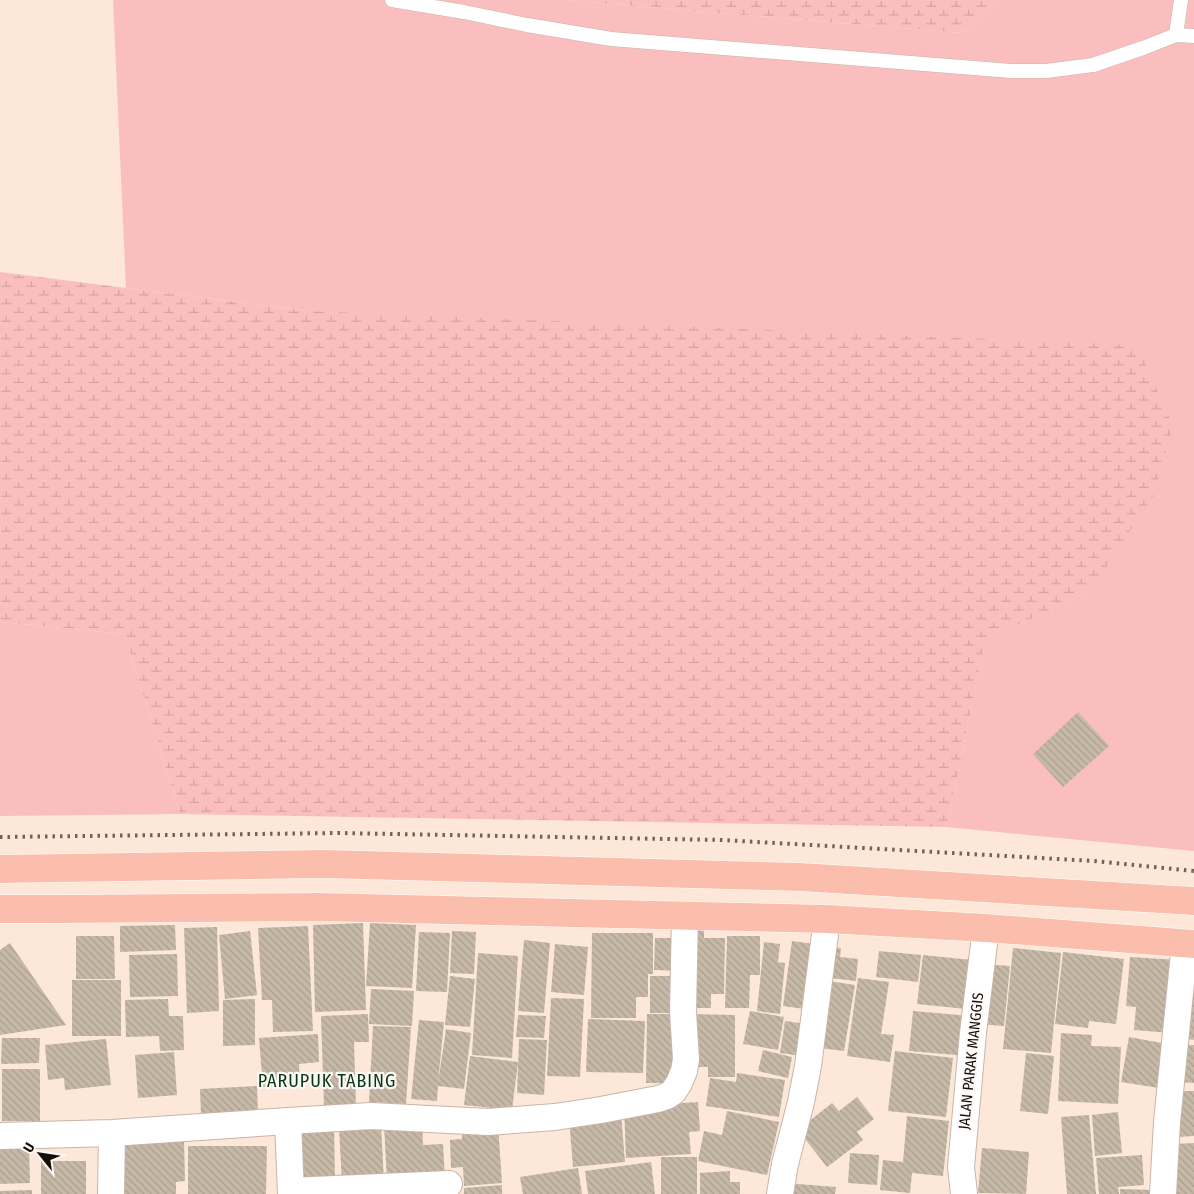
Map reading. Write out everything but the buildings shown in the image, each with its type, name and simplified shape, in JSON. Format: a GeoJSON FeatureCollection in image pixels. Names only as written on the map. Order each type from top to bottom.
{"type":"FeatureCollection","features":[{"type":"Feature","properties":{"kind":"highway"},"geometry":{"type":"LineString","coordinates":[[0,869],[325,864],[800,877],[1194,902]]}},
{"type":"Feature","properties":{"kind":"highway"},"geometry":{"type":"LineString","coordinates":[[320,907],[325,864]]}},
{"type":"Feature","properties":{"kind":"highway"},"geometry":{"type":"LineString","coordinates":[[0,909],[320,907],[828,919],[1190,943]]}},
{"type":"Feature","properties":{"kind":"street"},"geometry":{"type":"LineString","coordinates":[[0,1136],[112,1133],[371,1116],[488,1122],[555,1117],[658,1099],[673,1092],[684,1071],[686,1059],[683,1012],[685,915]]}},
{"type":"Feature","properties":{"kind":"street"},"geometry":{"type":"LineString","coordinates":[[780,1194],[784,1164],[801,1102],[808,1066],[828,919]]}},
{"type":"Feature","properties":{"kind":"street","name":"JALAN PARAK MANGGIS"},"geometry":{"type":"LineString","coordinates":[[964,1194],[961,1167],[973,1033],[986,928]]}},
{"type":"Feature","properties":{"kind":"street"},"geometry":{"type":"LineString","coordinates":[[1163,1194],[1167,1122],[1190,943]]}},
{"type":"Feature","properties":{"kind":"street"},"geometry":{"type":"LineString","coordinates":[[288,1121],[291,1193],[449,1184]]}},
{"type":"Feature","properties":{"kind":"street"},"geometry":{"type":"LineString","coordinates":[[111,1194],[112,1133]]}},
{"type":"Feature","properties":{"kind":"lane"},"geometry":{"type":"LineString","coordinates":[[392,0],[611,39],[1011,71],[1046,71],[1093,65],[1176,35],[1194,36]]}},
{"type":"Feature","properties":{"kind":"lane"},"geometry":{"type":"LineString","coordinates":[[1176,35],[1181,0]]}},
{"type":"Feature","properties":{"kind":"green space"},"geometry":{"type":"Polygon","coordinates":[[[113,0],[563,0],[961,33],[999,0],[1194,0],[1194,851],[947,827],[985,640],[1091,590],[308,311],[126,288],[113,0]]]}},
{"type":"Feature","properties":{"kind":"green space"},"geometry":{"type":"Polygon","coordinates":[[[563,0],[999,0],[961,33],[563,0]]]}},
{"type":"Feature","properties":{"kind":"green space"},"geometry":{"type":"Polygon","coordinates":[[[0,272],[308,311],[1137,345],[1173,426],[1154,495],[1091,590],[985,641],[947,827],[180,814],[125,634],[0,622],[0,272]]]}},
{"type":"Feature","properties":{"kind":"green space"},"geometry":{"type":"Polygon","coordinates":[[[0,622],[125,634],[180,814],[0,816],[0,622]]]}},
{"type":"Feature","properties":{"kind":"railway"},"geometry":{"type":"LineString","coordinates":[[0,837],[339,833],[722,840],[1094,861],[1194,871]]}},
{"type":"Feature","properties":{"kind":"district","name":"PARUPUK TABING"},"geometry":{"type":"Point","coordinates":[327,1081]}}]}
